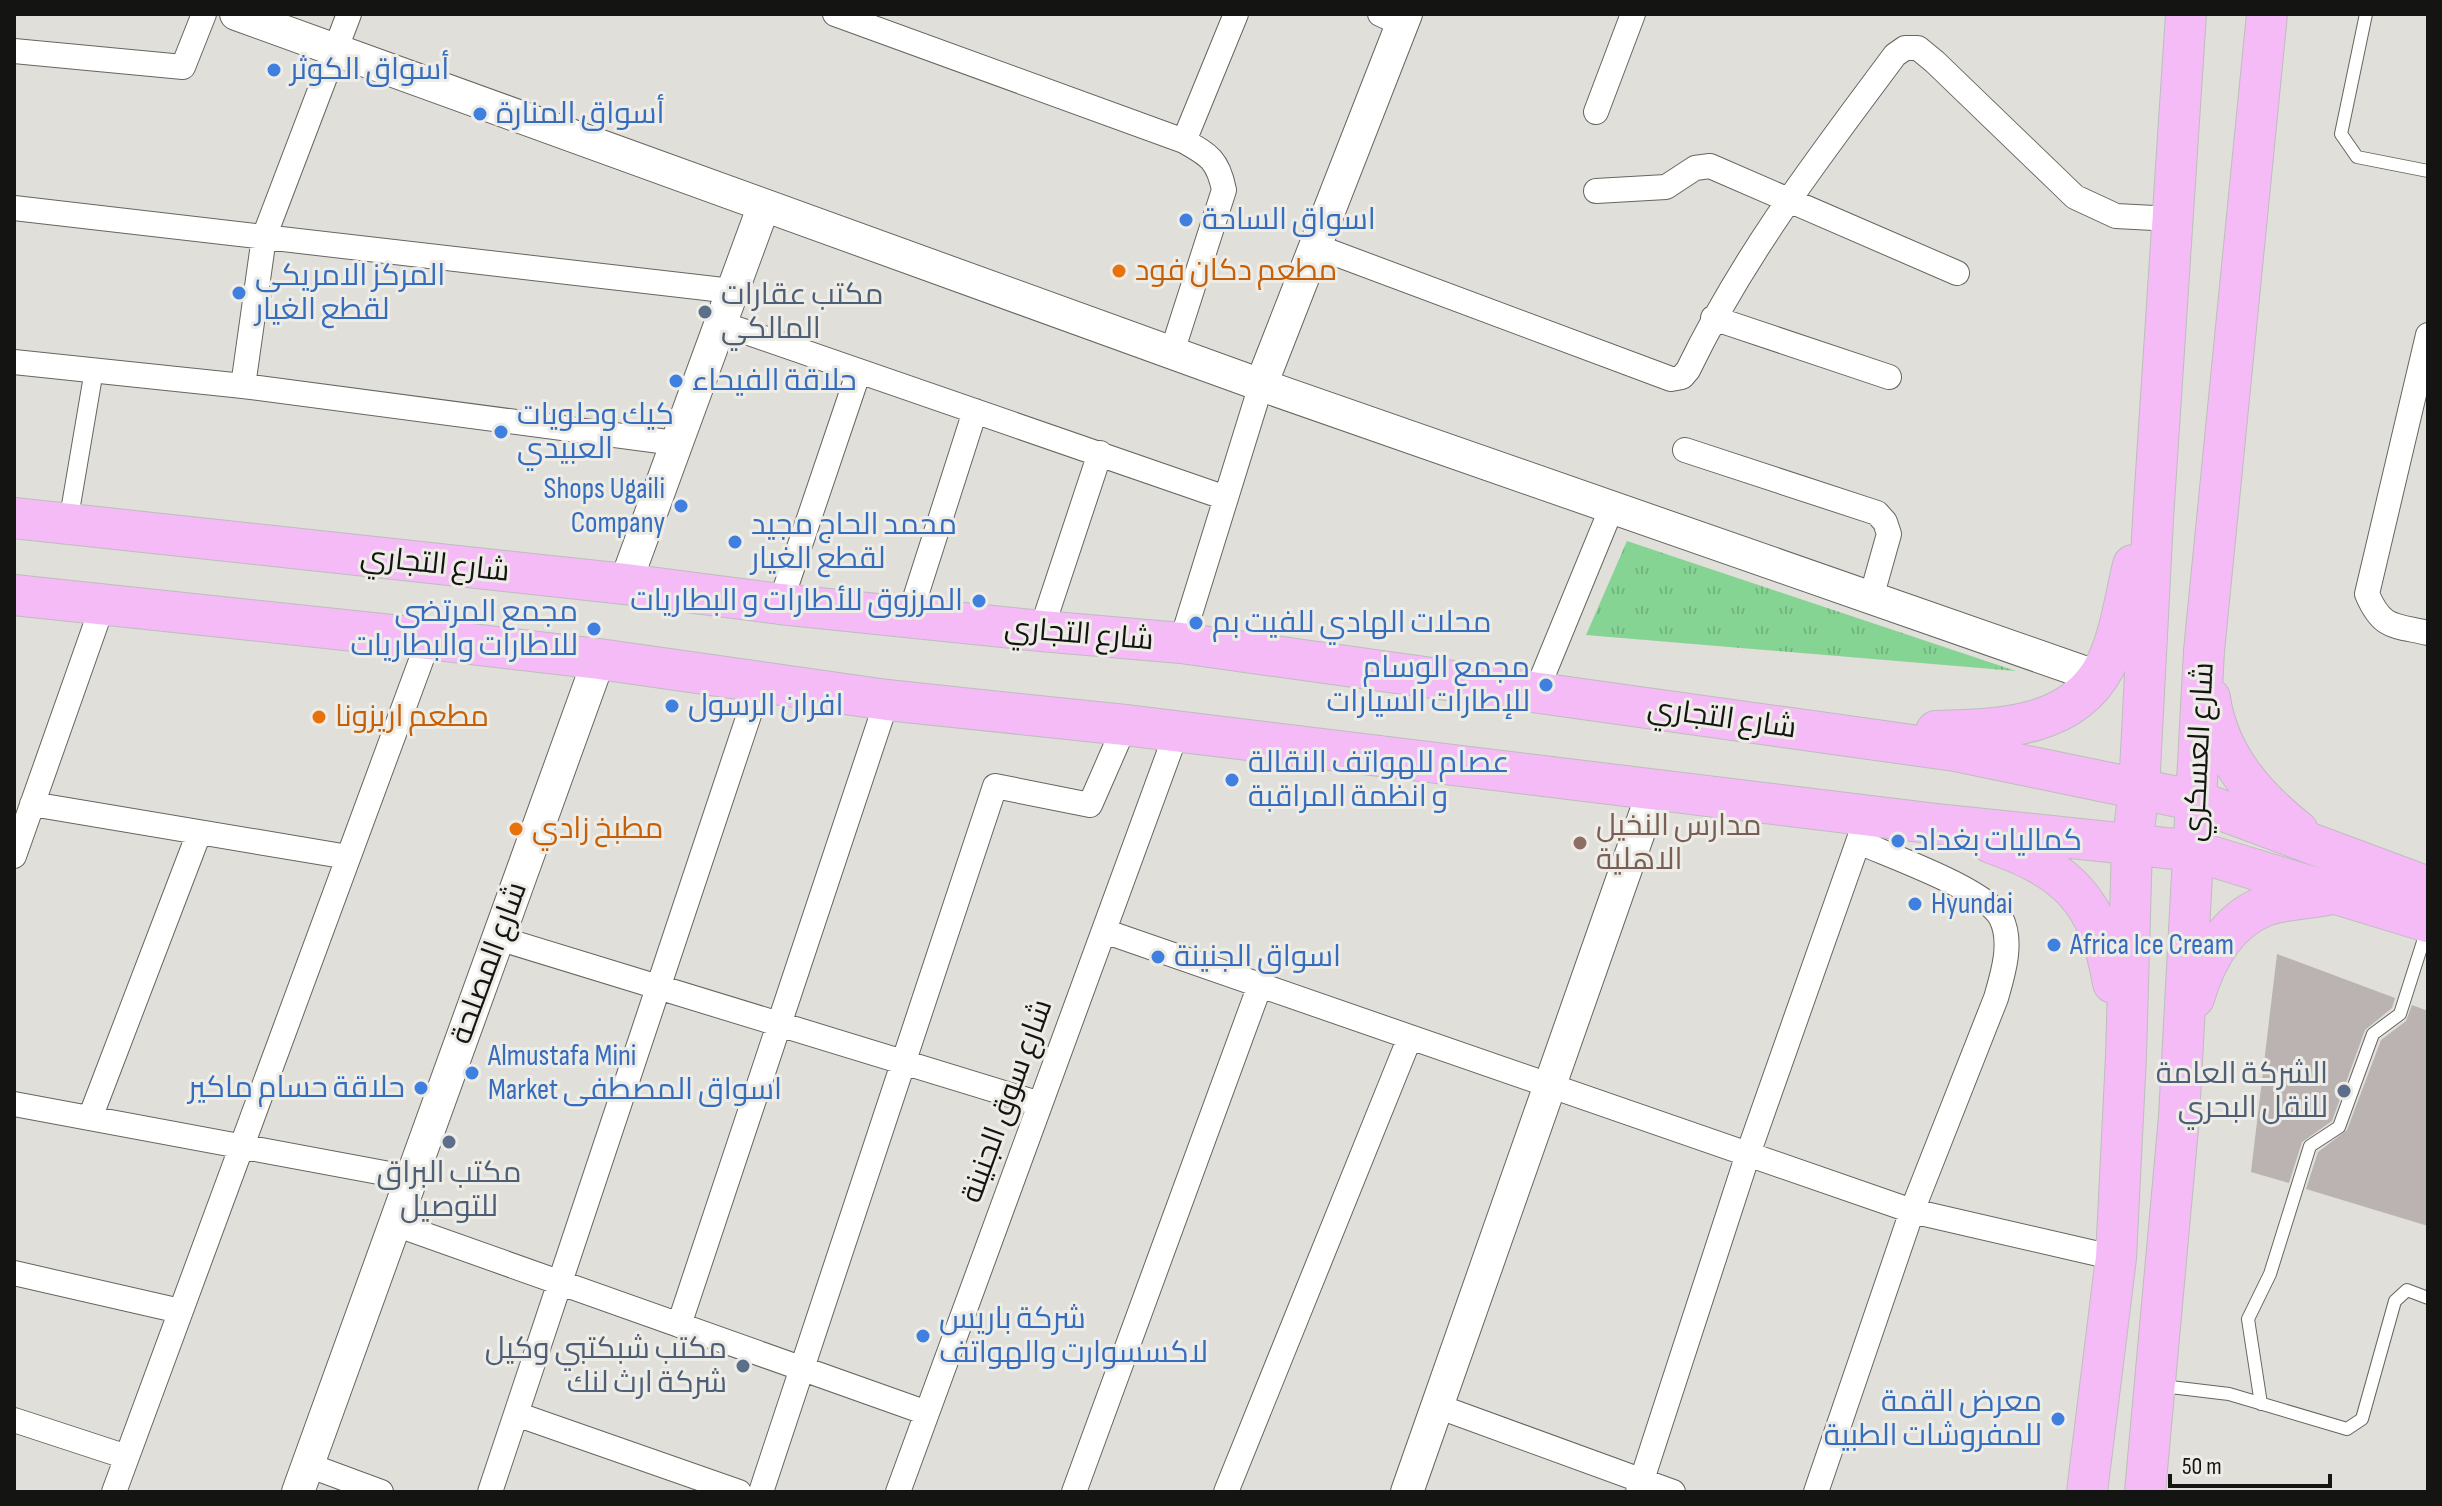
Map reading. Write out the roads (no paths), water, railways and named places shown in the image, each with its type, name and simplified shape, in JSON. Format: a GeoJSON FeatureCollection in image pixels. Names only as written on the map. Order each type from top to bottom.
{"type":"FeatureCollection","features":[{"type":"Feature","properties":{"kind":"main road","name":"شارع العسكري"},"geometry":{"type":"LineString","coordinates":[[2087,1492],[2116,1258],[2132,845],[2139,790],[2186,14]]}},
{"type":"Feature","properties":{"kind":"main road","name":"شارع العسكري"},"geometry":{"type":"LineString","coordinates":[[2145,1492],[2179,1117],[2204,651],[2267,14]]}},
{"type":"Feature","properties":{"kind":"main road"},"geometry":{"type":"LineString","coordinates":[[1840,734],[1994,730],[2048,716],[2087,692],[2106,664],[2118,627],[2157,468]]}},
{"type":"Feature","properties":{"kind":"main road","name":"شارع التجاري"},"geometry":{"type":"LineString","coordinates":[[14,518],[625,584],[780,604],[1181,643],[1955,751],[2197,801],[2339,874]]}},
{"type":"Feature","properties":{"kind":"main road"},"geometry":{"type":"LineString","coordinates":[[14,595],[599,659],[887,700],[1177,731],[1654,789],[1863,828],[1930,823],[2194,851],[2428,887]]}},
{"type":"Feature","properties":{"kind":"main road"},"geometry":{"type":"LineString","coordinates":[[2204,651],[2211,704],[2239,773],[2275,813],[2300,833],[2339,874],[2428,924]]}},
{"type":"Feature","properties":{"kind":"main road"},"geometry":{"type":"LineString","coordinates":[[1930,823],[2034,860],[2057,874],[2079,896],[2103,936],[2126,1056]]}},
{"type":"Feature","properties":{"kind":"main road"},"geometry":{"type":"LineString","coordinates":[[2179,1117],[2190,1013],[2201,975],[2221,939],[2239,922],[2265,906],[2339,874]]}},
{"type":"Feature","properties":{"kind":"street"},"geometry":{"type":"LineString","coordinates":[[14,51],[183,67],[204,14]]}},
{"type":"Feature","properties":{"kind":"street"},"geometry":{"type":"LineString","coordinates":[[236,14],[1261,385],[2098,677]]}},
{"type":"Feature","properties":{"kind":"street"},"geometry":{"type":"LineString","coordinates":[[243,386],[264,237],[349,14]]}},
{"type":"Feature","properties":{"kind":"street"},"geometry":{"type":"LineString","coordinates":[[835,14],[1184,141],[1211,156],[1224,190],[1172,352]]}},
{"type":"Feature","properties":{"kind":"street"},"geometry":{"type":"LineString","coordinates":[[1184,141],[1236,14]]}},
{"type":"Feature","properties":{"kind":"street"},"geometry":{"type":"LineString","coordinates":[[1596,112],[1633,14]]}},
{"type":"Feature","properties":{"kind":"street"},"geometry":{"type":"LineString","coordinates":[[1181,643],[1261,385],[1315,246],[1396,17]]}},
{"type":"Feature","properties":{"kind":"street"},"geometry":{"type":"LineString","coordinates":[[1315,246],[1671,379],[1682,377],[1713,318],[1788,198],[1895,55],[1905,48],[1918,48],[2075,197],[2116,216],[2173,219]]}},
{"type":"Feature","properties":{"kind":"street"},"geometry":{"type":"LineString","coordinates":[[1596,191],[1666,187],[1695,168],[1710,166],[1957,273]]}},
{"type":"Feature","properties":{"kind":"street"},"geometry":{"type":"LineString","coordinates":[[625,584],[764,205]]}},
{"type":"Feature","properties":{"kind":"street"},"geometry":{"type":"LineString","coordinates":[[14,208],[732,291]]}},
{"type":"Feature","properties":{"kind":"street"},"geometry":{"type":"LineString","coordinates":[[1713,318],[1889,377]]}},
{"type":"Feature","properties":{"kind":"street"},"geometry":{"type":"LineString","coordinates":[[720,323],[1226,498]]}},
{"type":"Feature","properties":{"kind":"street"},"geometry":{"type":"LineString","coordinates":[[2428,335],[2417,422],[2367,594],[2375,612],[2387,624],[2428,633]]}},
{"type":"Feature","properties":{"kind":"street"},"geometry":{"type":"LineString","coordinates":[[14,362],[243,386],[675,443]]}},
{"type":"Feature","properties":{"kind":"street"},"geometry":{"type":"LineString","coordinates":[[68,523],[94,370]]}},
{"type":"Feature","properties":{"kind":"street"},"geometry":{"type":"LineString","coordinates":[[780,604],[859,371]]}},
{"type":"Feature","properties":{"kind":"street"},"geometry":{"type":"LineString","coordinates":[[909,617],[975,411]]}},
{"type":"Feature","properties":{"kind":"street"},"geometry":{"type":"LineString","coordinates":[[1685,450],[1877,513],[1885,522],[1889,534],[1871,598]]}},
{"type":"Feature","properties":{"kind":"street"},"geometry":{"type":"LineString","coordinates":[[1041,631],[1100,453]]}},
{"type":"Feature","properties":{"kind":"street"},"geometry":{"type":"LineString","coordinates":[[1536,692],[1612,507]]}},
{"type":"Feature","properties":{"kind":"street"},"geometry":{"type":"LineString","coordinates":[[14,856],[103,604]]}},
{"type":"Feature","properties":{"kind":"street"},"geometry":{"type":"LineString","coordinates":[[114,1492],[429,639]]}},
{"type":"Feature","properties":{"kind":"street","name":"شارع المصلحة"},"geometry":{"type":"LineString","coordinates":[[303,1478],[599,659]]}},
{"type":"Feature","properties":{"kind":"street"},"geometry":{"type":"LineString","coordinates":[[490,1492],[760,682]]}},
{"type":"Feature","properties":{"kind":"street"},"geometry":{"type":"LineString","coordinates":[[679,1325],[887,700]]}},
{"type":"Feature","properties":{"kind":"street"},"geometry":{"type":"LineString","coordinates":[[761,1492],[995,786],[1090,805],[1125,725]]}},
{"type":"Feature","properties":{"kind":"street","name":"شارع سوق الجنينة"},"geometry":{"type":"LineString","coordinates":[[898,1492],[1177,731]]}},
{"type":"Feature","properties":{"kind":"street"},"geometry":{"type":"LineString","coordinates":[[1407,1492],[1654,789]]}},
{"type":"Feature","properties":{"kind":"street"},"geometry":{"type":"LineString","coordinates":[[32,804],[348,857]]}},
{"type":"Feature","properties":{"kind":"street"},"geometry":{"type":"LineString","coordinates":[[1640,1487],[1748,1154],[1863,828],[1973,892],[2001,917],[2006,944],[2004,971],[1996,998],[1912,1211],[1816,1492]]}},
{"type":"Feature","properties":{"kind":"street"},"geometry":{"type":"LineString","coordinates":[[90,1118],[199,833]]}},
{"type":"Feature","properties":{"kind":"street"},"geometry":{"type":"LineString","coordinates":[[1104,931],[1912,1211],[2116,1258]]}},
{"type":"Feature","properties":{"kind":"street"},"geometry":{"type":"LineString","coordinates":[[498,938],[1040,1104]]}},
{"type":"Feature","properties":{"kind":"street"},"geometry":{"type":"LineString","coordinates":[[1074,1492],[1260,985]]}},
{"type":"Feature","properties":{"kind":"street"},"geometry":{"type":"LineString","coordinates":[[1226,1492],[1410,1037]]}},
{"type":"Feature","properties":{"kind":"street"},"geometry":{"type":"LineString","coordinates":[[14,1104],[411,1178]]}},
{"type":"Feature","properties":{"kind":"street"},"geometry":{"type":"LineString","coordinates":[[395,1224],[927,1413]]}},
{"type":"Feature","properties":{"kind":"street"},"geometry":{"type":"LineString","coordinates":[[14,1273],[180,1311]]}},
{"type":"Feature","properties":{"kind":"street"},"geometry":{"type":"LineString","coordinates":[[1437,1406],[1640,1487],[1673,1492]]}},
{"type":"Feature","properties":{"kind":"street"},"geometry":{"type":"LineString","coordinates":[[516,1414],[739,1492]]}},
{"type":"Feature","properties":{"kind":"street"},"geometry":{"type":"LineString","coordinates":[[14,1420],[127,1457]]}},
{"type":"Feature","properties":{"kind":"street"},"geometry":{"type":"LineString","coordinates":[[303,1478],[381,1492]]}},
{"type":"Feature","properties":{"kind":"lane"},"geometry":{"type":"LineString","coordinates":[[2366,14],[2341,134],[2357,157],[2428,171]]}},
{"type":"Feature","properties":{"kind":"lane"},"geometry":{"type":"LineString","coordinates":[[2261,1404],[2248,1319],[2270,1274],[2310,1146],[2339,1127],[2373,1034],[2400,1014],[2428,924]]}},
{"type":"Feature","properties":{"kind":"lane"},"geometry":{"type":"LineString","coordinates":[[2155,1385],[2229,1394],[2347,1429],[2362,1419],[2395,1301],[2407,1290],[2428,1298]]}},
{"type":"Feature","properties":{"kind":"place","name":"أسواق الكوثر"},"geometry":{"type":"Point","coordinates":[274,70]}},
{"type":"Feature","properties":{"kind":"place","name":"أسواق المنارة"},"geometry":{"type":"Point","coordinates":[480,114]}},
{"type":"Feature","properties":{"kind":"place","name":"اسواق الساحة"},"geometry":{"type":"Point","coordinates":[1186,220]}},
{"type":"Feature","properties":{"kind":"place","name":"مطعم دكان فود"},"geometry":{"type":"Point","coordinates":[1119,271]}},
{"type":"Feature","properties":{"kind":"place","name":"المركز الامريكي لقطع الغيار"},"geometry":{"type":"Point","coordinates":[239,293]}},
{"type":"Feature","properties":{"kind":"place","name":"مكتب عقارات المالكي"},"geometry":{"type":"Point","coordinates":[705,312]}},
{"type":"Feature","properties":{"kind":"place","name":"حلاقة الفيحاء"},"geometry":{"type":"Point","coordinates":[676,381]}},
{"type":"Feature","properties":{"kind":"place","name":"كيك وحلويات العبيدي"},"geometry":{"type":"Point","coordinates":[501,432]}},
{"type":"Feature","properties":{"kind":"place","name":"Shops Ugaili Company"},"geometry":{"type":"Point","coordinates":[681,506]}},
{"type":"Feature","properties":{"kind":"place","name":"محمد الحاج مجيد لقطع الغيار"},"geometry":{"type":"Point","coordinates":[735,542]}},
{"type":"Feature","properties":{"kind":"place","name":"المرزوق للأطارات و البطاريات"},"geometry":{"type":"Point","coordinates":[979,601]}},
{"type":"Feature","properties":{"kind":"place","name":"محلات الهادي للفيت بم"},"geometry":{"type":"Point","coordinates":[1196,623]}},
{"type":"Feature","properties":{"kind":"place","name":"مجمع المرتضى للاطارات والبطاريات"},"geometry":{"type":"Point","coordinates":[594,629]}},
{"type":"Feature","properties":{"kind":"place","name":"مجمع الوسام للإطارات السيارات"},"geometry":{"type":"Point","coordinates":[1546,685]}},
{"type":"Feature","properties":{"kind":"place","name":"افران الرسول"},"geometry":{"type":"Point","coordinates":[672,706]}},
{"type":"Feature","properties":{"kind":"place","name":"مطعم اريزونا"},"geometry":{"type":"Point","coordinates":[319,717]}},
{"type":"Feature","properties":{"kind":"place","name":"عصام للهواتف النقالة و انظمة المراقبة"},"geometry":{"type":"Point","coordinates":[1232,780]}},
{"type":"Feature","properties":{"kind":"place","name":"مطبخ زادي"},"geometry":{"type":"Point","coordinates":[516,829]}},
{"type":"Feature","properties":{"kind":"place","name":"كماليات بغداد"},"geometry":{"type":"Point","coordinates":[1898,841]}},
{"type":"Feature","properties":{"kind":"place","name":"مدارس النخيل الاهلية"},"geometry":{"type":"Point","coordinates":[1580,843]}},
{"type":"Feature","properties":{"kind":"place","name":"Hyundai"},"geometry":{"type":"Point","coordinates":[1915,904]}},
{"type":"Feature","properties":{"kind":"place","name":"Africa Ice Cream"},"geometry":{"type":"Point","coordinates":[2054,945]}},
{"type":"Feature","properties":{"kind":"place","name":"اسواق الجنينة"},"geometry":{"type":"Point","coordinates":[1158,957]}},
{"type":"Feature","properties":{"kind":"place","name":"Almustafa Mini Market اسواق المصطفى"},"geometry":{"type":"Point","coordinates":[472,1073]}},
{"type":"Feature","properties":{"kind":"place","name":"حلاقة حسام ماكير"},"geometry":{"type":"Point","coordinates":[421,1088]}},
{"type":"Feature","properties":{"kind":"place","name":"الشركة العامة للنقل البحري"},"geometry":{"type":"Point","coordinates":[2344,1091]}},
{"type":"Feature","properties":{"kind":"place","name":"مكتب البراق للتوصيل"},"geometry":{"type":"Point","coordinates":[449,1142]}},
{"type":"Feature","properties":{"kind":"place","name":"شركة باريس لاكسسوارت والهواتف"},"geometry":{"type":"Point","coordinates":[923,1336]}},
{"type":"Feature","properties":{"kind":"place","name":"مكتب شبكتبي وكيل شركة ارث لنك"},"geometry":{"type":"Point","coordinates":[743,1366]}},
{"type":"Feature","properties":{"kind":"place","name":"معرض القمة للمفروشات الطبية"},"geometry":{"type":"Point","coordinates":[2058,1419]}}]}
